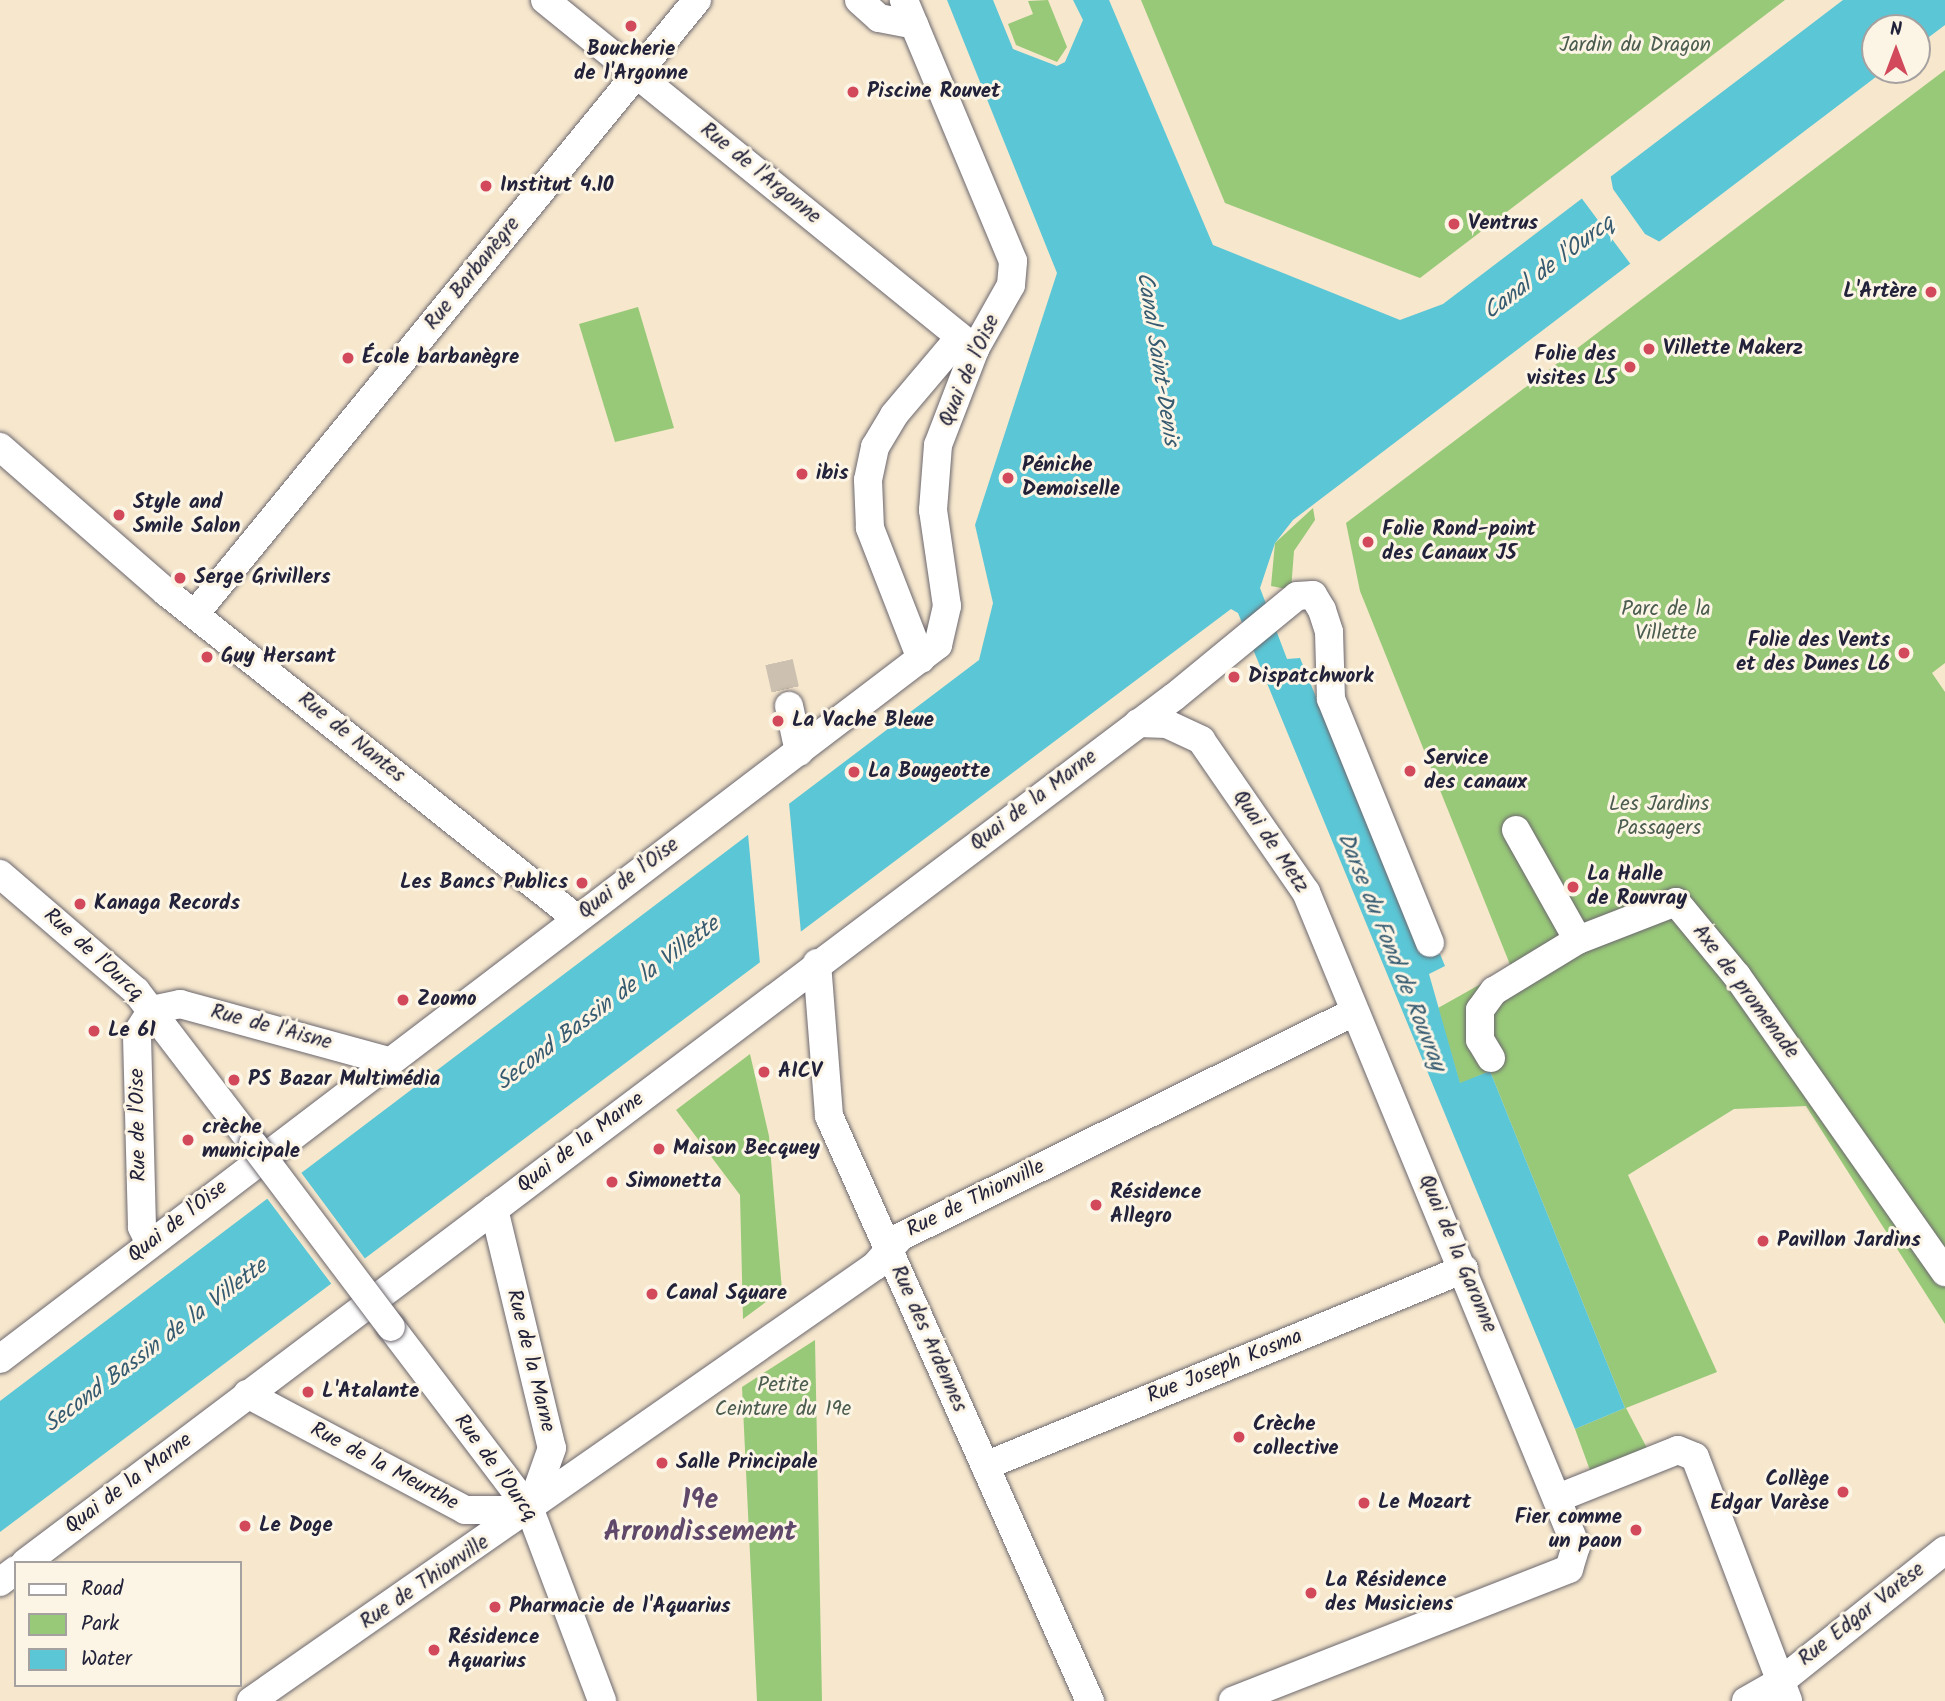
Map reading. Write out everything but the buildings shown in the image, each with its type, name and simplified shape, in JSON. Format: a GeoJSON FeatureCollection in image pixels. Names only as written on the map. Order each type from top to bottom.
{"type":"FeatureCollection","features":[{"type":"Feature","properties":{"kind":"street","name":"Rue de l'Argonne"},"geometry":{"type":"LineString","coordinates":[[545,0],[967,343]]}},
{"type":"Feature","properties":{"kind":"street","name":"Rue Barbanègre"},"geometry":{"type":"LineString","coordinates":[[195,614],[697,0]]}},
{"type":"Feature","properties":{"kind":"street"},"geometry":{"type":"LineString","coordinates":[[859,0],[879,18],[909,12]]}},
{"type":"Feature","properties":{"kind":"street","name":"Quai de l'Oise"},"geometry":{"type":"LineString","coordinates":[[0,1359],[149,1242],[921,659],[945,632],[933,510],[938,445],[967,343],[1010,285],[1013,261],[909,12]]}},
{"type":"Feature","properties":{"kind":"street"},"geometry":{"type":"LineString","coordinates":[[921,659],[870,528],[868,480],[875,447],[894,415],[967,343]]}},
{"type":"Feature","properties":{"kind":"street","name":"Rue de Nantes"},"geometry":{"type":"LineString","coordinates":[[0,447],[195,614],[576,918]]}},
{"type":"Feature","properties":{"kind":"street","name":"Quai de la Marne"},"geometry":{"type":"LineString","coordinates":[[28,1561],[817,963],[1174,697],[1243,636],[1297,596],[1313,595],[1322,610],[1329,632],[1331,699],[1430,943]]}},
{"type":"Feature","properties":{"kind":"street","name":"Quai de Metz"},"geometry":{"type":"LineString","coordinates":[[1174,697],[1191,731],[1306,891],[1354,1012]]}},
{"type":"Feature","properties":{"kind":"street"},"geometry":{"type":"LineString","coordinates":[[789,706],[799,752]]}},
{"type":"Feature","properties":{"kind":"street"},"geometry":{"type":"LineString","coordinates":[[1138,723],[1191,731]]}},
{"type":"Feature","properties":{"kind":"street"},"geometry":{"type":"LineString","coordinates":[[1491,1058],[1480,1040],[1480,1010],[1494,991],[1578,940],[1516,830]]}},
{"type":"Feature","properties":{"kind":"street","name":"Rue de l'Ourcq"},"geometry":{"type":"LineString","coordinates":[[0,874],[99,954],[152,1010],[530,1510],[602,1701]]}},
{"type":"Feature","properties":{"kind":"street","name":"Axe de promenade"},"geometry":{"type":"LineString","coordinates":[[1578,940],[1676,902],[1737,976],[1945,1272]]}},
{"type":"Feature","properties":{"kind":"street","name":"Rue des Ardennes"},"geometry":{"type":"LineString","coordinates":[[817,963],[829,1116],[1090,1701]]}},
{"type":"Feature","properties":{"kind":"street","name":"Rue de l'Aisne"},"geometry":{"type":"LineString","coordinates":[[152,1010],[180,1004],[388,1061]]}},
{"type":"Feature","properties":{"kind":"street","name":"Rue de l'Oise"},"geometry":{"type":"LineString","coordinates":[[149,1242],[142,1227],[137,1032],[152,1010]]}},
{"type":"Feature","properties":{"kind":"street","name":"Rue de Thionville"},"geometry":{"type":"LineString","coordinates":[[251,1701],[598,1462],[889,1250],[900,1237],[1354,1012]]}},
{"type":"Feature","properties":{"kind":"street","name":"Quai de la Garonne"},"geometry":{"type":"LineString","coordinates":[[1233,1701],[1569,1569],[1574,1535],[1354,1012]]}},
{"type":"Feature","properties":{"kind":"street","name":"Rue de la Marne"},"geometry":{"type":"LineString","coordinates":[[494,1209],[552,1448],[530,1510]]}},
{"type":"Feature","properties":{"kind":"street","name":"Rue Joseph Kosma"},"geometry":{"type":"LineString","coordinates":[[985,1466],[1464,1269]]}},
{"type":"Feature","properties":{"kind":"street","name":"Rue de la Meurthe"},"geometry":{"type":"LineString","coordinates":[[247,1394],[465,1510],[530,1510]]}},
{"type":"Feature","properties":{"kind":"street"},"geometry":{"type":"LineString","coordinates":[[552,1448],[598,1462]]}},
{"type":"Feature","properties":{"kind":"street"},"geometry":{"type":"LineString","coordinates":[[1558,1498],[1687,1451],[1695,1457],[1784,1691]]}},
{"type":"Feature","properties":{"kind":"street","name":"Rue Edgar Varèse"},"geometry":{"type":"LineString","coordinates":[[1746,1701],[1784,1691],[1945,1550]]}},
{"type":"Feature","properties":{"kind":"green space"},"geometry":{"type":"Polygon","coordinates":[[[1048,0],[1067,47],[1057,62],[1016,45],[1008,24],[1033,14],[1028,1],[1048,0]]]}},
{"type":"Feature","properties":{"kind":"green space","name":"Jardin du Dragon"},"geometry":{"type":"Polygon","coordinates":[[[1141,0],[1785,0],[1420,278],[1225,203],[1141,0]]]}},
{"type":"Feature","properties":{"kind":"green space","name":"Parc de la Villette"},"geometry":{"type":"Polygon","coordinates":[[[1945,70],[1945,663],[1932,673],[1945,692],[1945,1324],[1806,1106],[1734,1109],[1628,1175],[1717,1372],[1626,1408],[1648,1450],[1591,1473],[1575,1429],[1625,1408],[1490,1071],[1460,1084],[1438,1008],[1511,967],[1360,591],[1346,523],[1926,84],[1931,84],[1931,81],[1945,70]]]}},
{"type":"Feature","properties":{"kind":"green space"},"geometry":{"type":"Polygon","coordinates":[[[638,307],[674,428],[615,442],[579,324],[638,307]]]}},
{"type":"Feature","properties":{"kind":"green space"},"geometry":{"type":"Polygon","coordinates":[[[1313,508],[1315,520],[1294,551],[1291,590],[1271,586],[1275,543],[1313,508]]]}},
{"type":"Feature","properties":{"kind":"green space"},"geometry":{"type":"Polygon","coordinates":[[[750,1054],[769,1136],[782,1290],[743,1319],[740,1195],[676,1110],[750,1054]]]}},
{"type":"Feature","properties":{"kind":"green space","name":"Petite Ceinture du 19e"},"geometry":{"type":"Polygon","coordinates":[[[815,1340],[822,1701],[757,1701],[742,1387],[815,1340]]]}},
{"type":"Feature","properties":{"kind":"water"},"geometry":{"type":"Polygon","coordinates":[[[947,0],[993,0],[1013,49],[1057,66],[1065,62],[1083,20],[1073,0],[1109,0],[1213,245],[1400,320],[1443,304],[1843,0],[1945,0],[1945,25],[1931,36],[1931,14],[1861,14],[1861,84],[1867,84],[1293,520],[1275,543],[1260,588],[1287,659],[1300,658],[1418,945],[1440,954],[1445,966],[1429,974],[1460,1083],[1490,1071],[1625,1408],[1575,1429],[1238,613],[1231,609],[0,1532],[0,1401],[979,660],[993,603],[975,525],[1057,273],[947,0]]]}},
{"type":"Feature","properties":{"kind":"pier"},"geometry":{"type":"Polygon","coordinates":[[[1610,173],[1613,189],[1645,234],[1662,243],[1632,266],[1580,196],[1610,173]]]}},
{"type":"Feature","properties":{"kind":"pier"},"geometry":{"type":"Polygon","coordinates":[[[789,803],[801,933],[760,964],[748,834],[789,803]]]}},
{"type":"Feature","properties":{"kind":"pier"},"geometry":{"type":"Polygon","coordinates":[[[300,1171],[366,1260],[333,1286],[266,1197],[300,1171]]]}},
{"type":"Feature","properties":{"kind":"tunnel"},"geometry":{"type":"LineString","coordinates":[[779,662],[789,706]]}},
{"type":"Feature","properties":{"kind":"place","name":"Boucherie de l'Argonne"},"geometry":{"type":"Point","coordinates":[631,26]}},
{"type":"Feature","properties":{"kind":"place","name":"Piscine Rouvet"},"geometry":{"type":"Point","coordinates":[853,92]}},
{"type":"Feature","properties":{"kind":"place","name":"Institut 4.10"},"geometry":{"type":"Point","coordinates":[486,186]}},
{"type":"Feature","properties":{"kind":"place","name":"Ventrus"},"geometry":{"type":"Point","coordinates":[1454,224]}},
{"type":"Feature","properties":{"kind":"place","name":"L'Artère"},"geometry":{"type":"Point","coordinates":[1931,292]}},
{"type":"Feature","properties":{"kind":"place","name":"Villette Makerz"},"geometry":{"type":"Point","coordinates":[1649,349]}},
{"type":"Feature","properties":{"kind":"place","name":"École barbanègre"},"geometry":{"type":"Point","coordinates":[348,358]}},
{"type":"Feature","properties":{"kind":"place","name":"Folie des visites L5"},"geometry":{"type":"Point","coordinates":[1630,367]}},
{"type":"Feature","properties":{"kind":"place","name":"ibis"},"geometry":{"type":"Point","coordinates":[802,474]}},
{"type":"Feature","properties":{"kind":"place","name":"Péniche Demoiselle"},"geometry":{"type":"Point","coordinates":[1008,478]}},
{"type":"Feature","properties":{"kind":"place","name":"Style and Smile Salon"},"geometry":{"type":"Point","coordinates":[119,515]}},
{"type":"Feature","properties":{"kind":"place","name":"Folie Rond-point des Canaux J5"},"geometry":{"type":"Point","coordinates":[1368,542]}},
{"type":"Feature","properties":{"kind":"place","name":"Serge Grivillers"},"geometry":{"type":"Point","coordinates":[180,578]}},
{"type":"Feature","properties":{"kind":"place","name":"Folie des Vents et des Dunes L6"},"geometry":{"type":"Point","coordinates":[1904,653]}},
{"type":"Feature","properties":{"kind":"place","name":"Guy Hersant"},"geometry":{"type":"Point","coordinates":[207,657]}},
{"type":"Feature","properties":{"kind":"place","name":"Dispatchwork"},"geometry":{"type":"Point","coordinates":[1234,677]}},
{"type":"Feature","properties":{"kind":"place","name":"La Vache Bleue"},"geometry":{"type":"Point","coordinates":[778,721]}},
{"type":"Feature","properties":{"kind":"place","name":"Service des canaux"},"geometry":{"type":"Point","coordinates":[1410,771]}},
{"type":"Feature","properties":{"kind":"place","name":"La Bougeotte"},"geometry":{"type":"Point","coordinates":[854,772]}},
{"type":"Feature","properties":{"kind":"place","name":"Les Bancs Publics"},"geometry":{"type":"Point","coordinates":[582,883]}},
{"type":"Feature","properties":{"kind":"place","name":"La Halle de Rouvray"},"geometry":{"type":"Point","coordinates":[1573,887]}},
{"type":"Feature","properties":{"kind":"place","name":"Kanaga Records"},"geometry":{"type":"Point","coordinates":[80,904]}},
{"type":"Feature","properties":{"kind":"place","name":"Zoomo"},"geometry":{"type":"Point","coordinates":[403,1000]}},
{"type":"Feature","properties":{"kind":"place","name":"Le 61"},"geometry":{"type":"Point","coordinates":[94,1031]}},
{"type":"Feature","properties":{"kind":"place","name":"AICV"},"geometry":{"type":"Point","coordinates":[764,1072]}},
{"type":"Feature","properties":{"kind":"place","name":"PS Bazar Multimédia"},"geometry":{"type":"Point","coordinates":[234,1080]}},
{"type":"Feature","properties":{"kind":"place","name":"crèche municipale"},"geometry":{"type":"Point","coordinates":[188,1140]}},
{"type":"Feature","properties":{"kind":"place","name":"Maison Becquey"},"geometry":{"type":"Point","coordinates":[659,1149]}},
{"type":"Feature","properties":{"kind":"place","name":"Simonetta"},"geometry":{"type":"Point","coordinates":[612,1182]}},
{"type":"Feature","properties":{"kind":"place","name":"Résidence Allegro"},"geometry":{"type":"Point","coordinates":[1096,1205]}},
{"type":"Feature","properties":{"kind":"place","name":"Pavillon Jardins"},"geometry":{"type":"Point","coordinates":[1763,1241]}},
{"type":"Feature","properties":{"kind":"place","name":"Canal Square"},"geometry":{"type":"Point","coordinates":[652,1294]}},
{"type":"Feature","properties":{"kind":"place","name":"L'Atalante"},"geometry":{"type":"Point","coordinates":[308,1392]}},
{"type":"Feature","properties":{"kind":"place","name":"Crèche collective"},"geometry":{"type":"Point","coordinates":[1239,1437]}},
{"type":"Feature","properties":{"kind":"place","name":"Salle Principale"},"geometry":{"type":"Point","coordinates":[662,1463]}},
{"type":"Feature","properties":{"kind":"place","name":"Collège Edgar Varèse"},"geometry":{"type":"Point","coordinates":[1843,1492]}},
{"type":"Feature","properties":{"kind":"place","name":"Le Mozart"},"geometry":{"type":"Point","coordinates":[1364,1503]}},
{"type":"Feature","properties":{"kind":"place","name":"Le Doge"},"geometry":{"type":"Point","coordinates":[245,1526]}},
{"type":"Feature","properties":{"kind":"place","name":"Fier comme un paon"},"geometry":{"type":"Point","coordinates":[1636,1530]}},
{"type":"Feature","properties":{"kind":"place","name":"La Résidence des Musiciens"},"geometry":{"type":"Point","coordinates":[1311,1593]}},
{"type":"Feature","properties":{"kind":"place","name":"Pharmacie de l'Aquarius"},"geometry":{"type":"Point","coordinates":[495,1607]}},
{"type":"Feature","properties":{"kind":"place","name":"Résidence Aquarius"},"geometry":{"type":"Point","coordinates":[434,1650]}},
{"type":"Feature","properties":{"kind":"district","name":"19e Arrondissement"},"geometry":{"type":"Point","coordinates":[700,1517]}},
{"type":"Feature","properties":{"kind":"water label","name":"Canal de l'Ourcq"},"geometry":{"type":"Point","coordinates":[1549,268]}},
{"type":"Feature","properties":{"kind":"water label","name":"Canal Saint-Denis"},"geometry":{"type":"Point","coordinates":[1157,359]}},
{"type":"Feature","properties":{"kind":"water label","name":"Darse du Fond de Rouvray"},"geometry":{"type":"Point","coordinates":[1391,952]}},
{"type":"Feature","properties":{"kind":"water label","name":"Second Bassin de la Villette"},"geometry":{"type":"Point","coordinates":[608,1004]}},
{"type":"Feature","properties":{"kind":"water label","name":"Second Bassin de la Villette"},"geometry":{"type":"Point","coordinates":[156,1346]}},
{"type":"Feature","properties":{"kind":"park label","name":"Les Jardins Passagers"},"geometry":{"type":"Point","coordinates":[1659,817]}}]}
